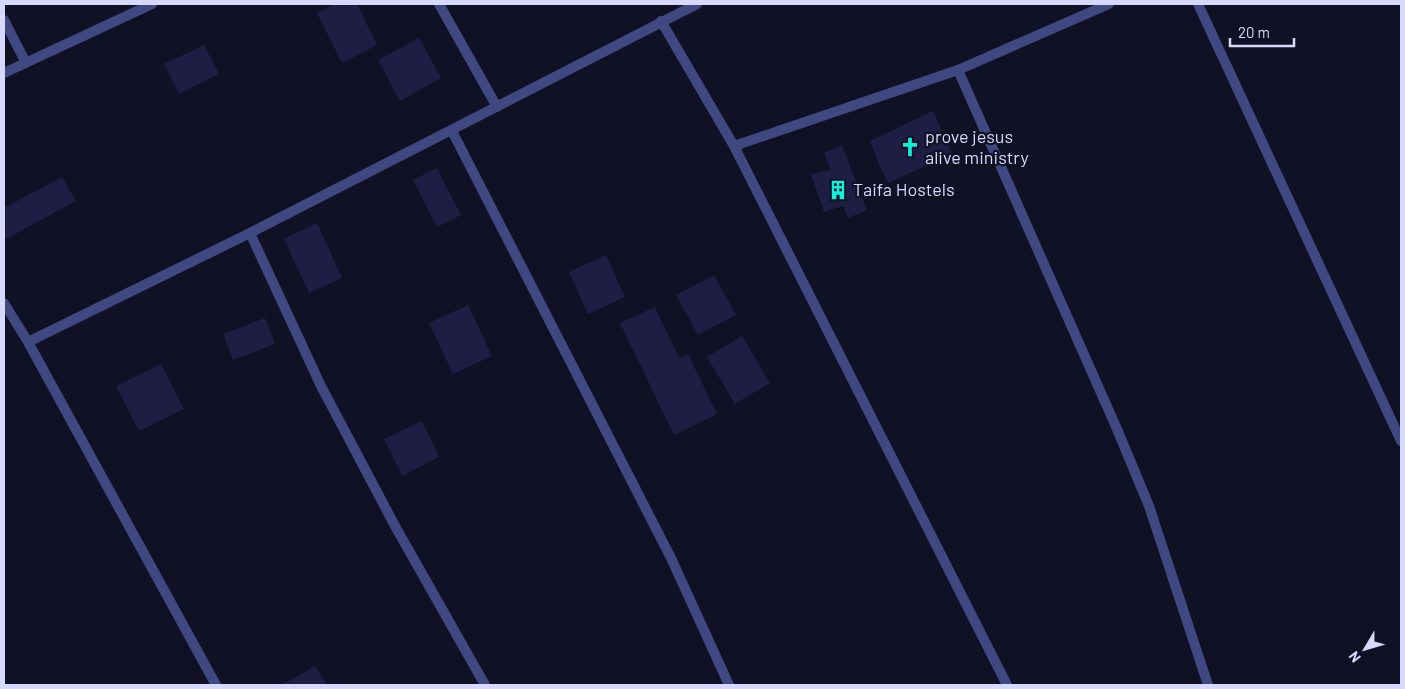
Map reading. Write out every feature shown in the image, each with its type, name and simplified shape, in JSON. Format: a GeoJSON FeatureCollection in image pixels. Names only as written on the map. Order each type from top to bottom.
{"type":"FeatureCollection","features":[{"type":"Feature","properties":{"kind":"street"},"geometry":{"type":"LineString","coordinates":[[4,73],[152,4]]}},
{"type":"Feature","properties":{"kind":"street"},"geometry":{"type":"LineString","coordinates":[[439,4],[497,106]]}},
{"type":"Feature","properties":{"kind":"street"},"geometry":{"type":"LineString","coordinates":[[28,342],[452,131],[697,4]]}},
{"type":"Feature","properties":{"kind":"street"},"geometry":{"type":"LineString","coordinates":[[734,146],[958,70],[1109,4]]}},
{"type":"Feature","properties":{"kind":"street"},"geometry":{"type":"LineString","coordinates":[[1198,4],[1401,441]]}},
{"type":"Feature","properties":{"kind":"street"},"geometry":{"type":"LineString","coordinates":[[4,20],[26,63]]}},
{"type":"Feature","properties":{"kind":"street"},"geometry":{"type":"LineString","coordinates":[[661,21],[734,146],[1007,685]]}},
{"type":"Feature","properties":{"kind":"street"},"geometry":{"type":"LineString","coordinates":[[958,70],[1145,497],[1208,685]]}},
{"type":"Feature","properties":{"kind":"street"},"geometry":{"type":"LineString","coordinates":[[452,131],[671,558],[728,685]]}},
{"type":"Feature","properties":{"kind":"street"},"geometry":{"type":"LineString","coordinates":[[250,233],[321,386],[395,526],[486,685]]}},
{"type":"Feature","properties":{"kind":"street"},"geometry":{"type":"LineString","coordinates":[[4,303],[28,342],[216,685]]}},
{"type":"Feature","properties":{"kind":"building"},"geometry":{"type":"Polygon","coordinates":[[[335,4],[357,4],[377,45],[342,63],[317,13],[335,4]]]}},
{"type":"Feature","properties":{"kind":"building"},"geometry":{"type":"Polygon","coordinates":[[[419,38],[441,78],[400,101],[378,60],[419,38]]]}},
{"type":"Feature","properties":{"kind":"building"},"geometry":{"type":"Polygon","coordinates":[[[204,45],[219,74],[179,94],[164,64],[204,45]]]}},
{"type":"Feature","properties":{"kind":"building","name":"prove jesus alive ministry"},"geometry":{"type":"Polygon","coordinates":[[[933,111],[952,153],[889,183],[881,169],[870,141],[933,111]]]}},
{"type":"Feature","properties":{"kind":"building","name":"Taifa Hostels"},"geometry":{"type":"Polygon","coordinates":[[[842,145],[867,210],[848,218],[843,206],[824,212],[811,174],[831,170],[824,153],[842,145]]]}},
{"type":"Feature","properties":{"kind":"building"},"geometry":{"type":"Polygon","coordinates":[[[437,168],[461,215],[437,227],[413,180],[437,168]]]}},
{"type":"Feature","properties":{"kind":"building"},"geometry":{"type":"Polygon","coordinates":[[[62,177],[76,201],[4,240],[4,208],[62,177]]]}},
{"type":"Feature","properties":{"kind":"building"},"geometry":{"type":"Polygon","coordinates":[[[317,223],[342,278],[309,293],[284,239],[317,223]]]}},
{"type":"Feature","properties":{"kind":"building"},"geometry":{"type":"Polygon","coordinates":[[[606,255],[625,297],[588,314],[569,272],[606,255]]]}},
{"type":"Feature","properties":{"kind":"building"},"geometry":{"type":"Polygon","coordinates":[[[714,275],[736,315],[698,335],[676,295],[714,275]]]}},
{"type":"Feature","properties":{"kind":"building"},"geometry":{"type":"Polygon","coordinates":[[[468,305],[492,356],[453,374],[429,323],[468,305]]]}},
{"type":"Feature","properties":{"kind":"building"},"geometry":{"type":"Polygon","coordinates":[[[655,307],[679,358],[688,354],[717,414],[674,435],[620,323],[655,307]]]}},
{"type":"Feature","properties":{"kind":"building"},"geometry":{"type":"Polygon","coordinates":[[[265,318],[275,344],[233,360],[223,334],[265,318]]]}},
{"type":"Feature","properties":{"kind":"building"},"geometry":{"type":"Polygon","coordinates":[[[742,336],[770,383],[735,404],[707,357],[742,336]]]}},
{"type":"Feature","properties":{"kind":"building"},"geometry":{"type":"Polygon","coordinates":[[[161,364],[184,409],[139,431],[116,386],[161,364]]]}},
{"type":"Feature","properties":{"kind":"building"},"geometry":{"type":"Polygon","coordinates":[[[422,421],[439,457],[402,476],[384,439],[422,421]]]}},
{"type":"Feature","properties":{"kind":"building"},"geometry":{"type":"Polygon","coordinates":[[[315,666],[327,685],[282,685],[315,666]]]}},
{"type":"Feature","properties":{"kind":"place","name":"prove jesus alive ministry"},"geometry":{"type":"Point","coordinates":[910,147]}},
{"type":"Feature","properties":{"kind":"place","name":"Taifa Hostels"},"geometry":{"type":"Point","coordinates":[838,190]}}]}
